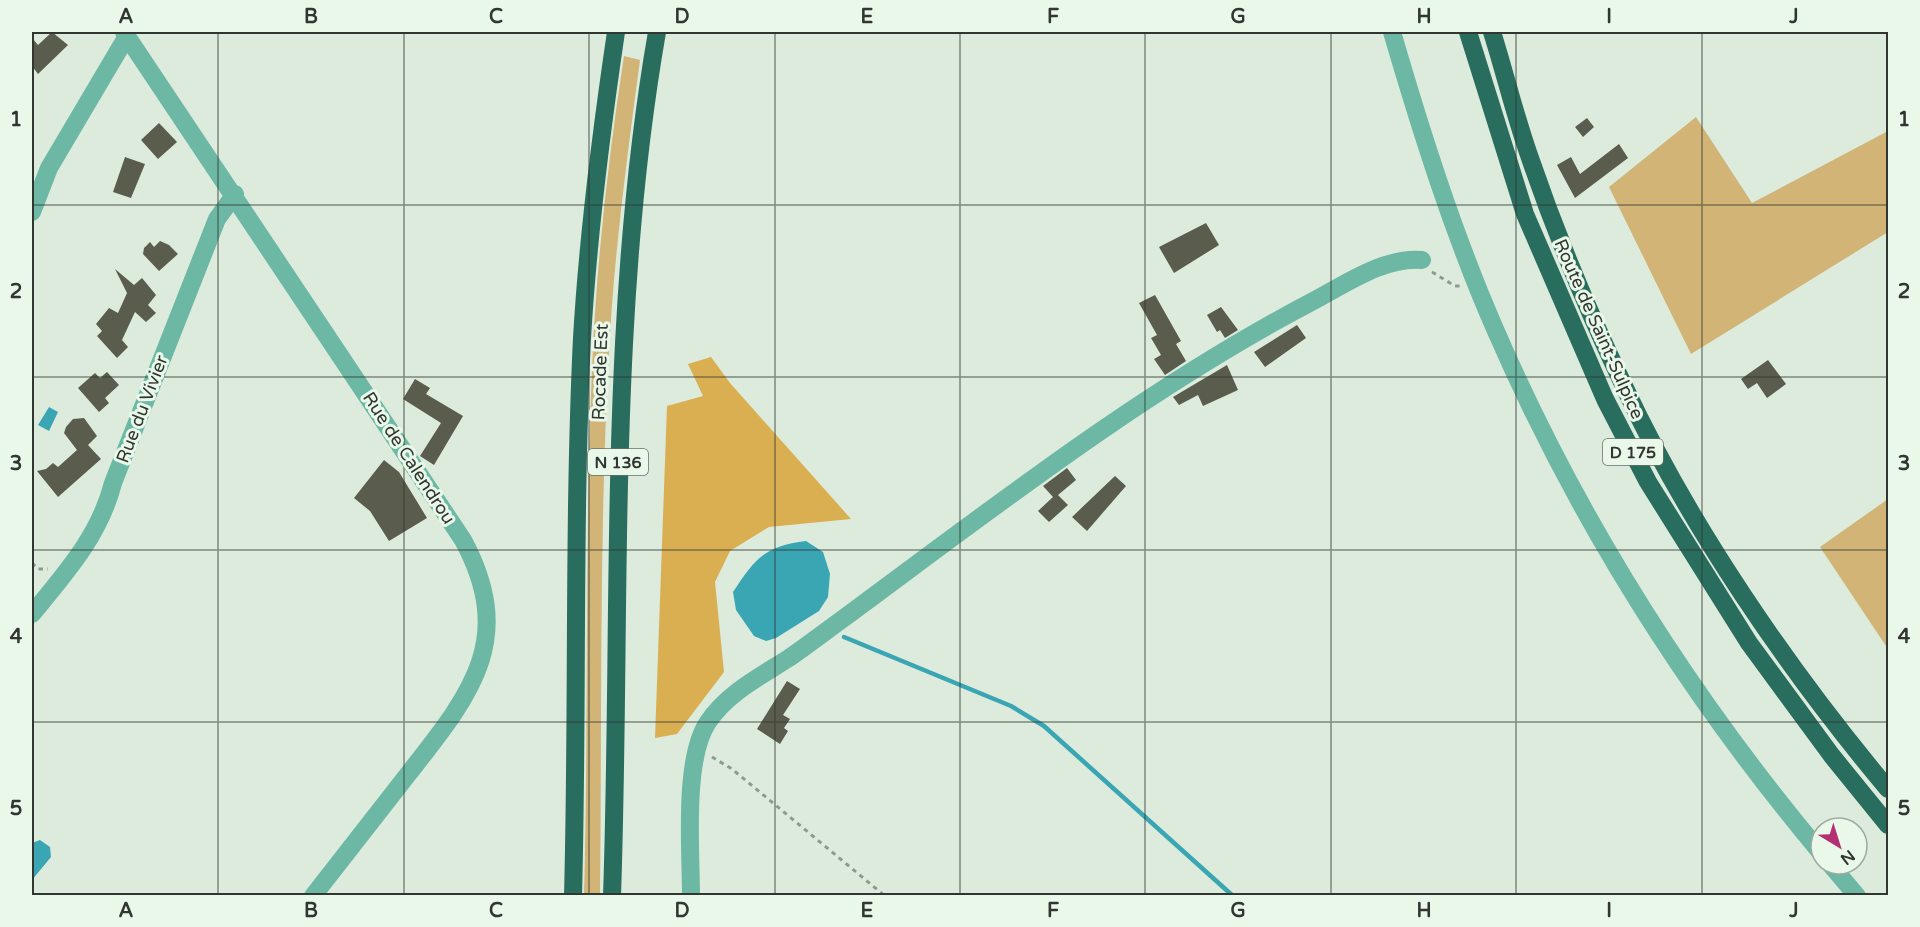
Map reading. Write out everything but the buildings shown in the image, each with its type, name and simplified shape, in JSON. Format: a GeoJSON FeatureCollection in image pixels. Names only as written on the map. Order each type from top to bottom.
{"type":"FeatureCollection","features":[{"type":"Feature","properties":{"kind":"highway","name":"Rocade Est"},"geometry":{"type":"LineString","coordinates":[[573,896],[576,539],[582,338],[599,149],[616,32]]}},
{"type":"Feature","properties":{"kind":"highway","name":"Rocade Est"},"geometry":{"type":"LineString","coordinates":[[612,896],[616,537],[622,345],[639,147],[657,32]]}},
{"type":"Feature","properties":{"kind":"highway","name":"Route de Saint-Sulpice"},"geometry":{"type":"LineString","coordinates":[[1468,32],[1525,214],[1605,399],[1621,430],[1695,561],[1749,643],[1820,740],[1888,825]]}},
{"type":"Feature","properties":{"kind":"highway","name":"Route de Saint-Sulpice"},"geometry":{"type":"LineString","coordinates":[[1492,32],[1529,155],[1547,205],[1623,385],[1715,549],[1825,710],[1888,789]]}},
{"type":"Feature","properties":{"kind":"street"},"geometry":{"type":"LineString","coordinates":[[1392,32],[1431,156],[1477,286],[1560,466],[1645,615],[1706,706],[1768,790],[1809,839]]}},
{"type":"Feature","properties":{"kind":"street"},"geometry":{"type":"LineString","coordinates":[[32,212],[49,168],[126,34]]}},
{"type":"Feature","properties":{"kind":"street","name":"Rue de Calendrou"},"geometry":{"type":"LineString","coordinates":[[126,34],[235,194],[463,540],[479,573],[486,609],[482,657],[461,703],[313,896]]}},
{"type":"Feature","properties":{"kind":"street","name":"Rue du Vivier"},"geometry":{"type":"LineString","coordinates":[[32,614],[70,568],[106,510],[113,483],[216,219],[235,194]]}},
{"type":"Feature","properties":{"kind":"street"},"geometry":{"type":"LineString","coordinates":[[691,896],[692,777],[698,748],[707,723],[728,698],[798,652],[1065,454],[1176,381],[1285,316],[1369,272],[1404,259],[1422,260]]}},
{"type":"Feature","properties":{"kind":"street"},"geometry":{"type":"LineString","coordinates":[[1840,876],[1857,896]]}},
{"type":"Feature","properties":{"kind":"path"},"geometry":{"type":"LineString","coordinates":[[1422,260],[1431,271],[1455,286],[1477,286]]}},
{"type":"Feature","properties":{"kind":"path"},"geometry":{"type":"LineString","coordinates":[[698,748],[732,770],[885,896]]}},
{"type":"Feature","properties":{"kind":"shaded area"},"geometry":{"type":"Polygon","coordinates":[[[624,56],[640,60],[618,242],[609,352],[602,556],[600,895],[584,896],[588,485],[593,348],[605,202],[624,56]]]}},
{"type":"Feature","properties":{"kind":"shaded area"},"geometry":{"type":"Polygon","coordinates":[[[1696,117],[1752,203],[1888,131],[1888,232],[1691,354],[1609,187],[1696,117]]]}},
{"type":"Feature","properties":{"kind":"shaded area"},"geometry":{"type":"Polygon","coordinates":[[[711,357],[730,383],[851,519],[769,527],[730,551],[715,582],[724,672],[677,734],[655,738],[667,406],[703,396],[688,364],[711,357]]]}},
{"type":"Feature","properties":{"kind":"shaded area"},"geometry":{"type":"Polygon","coordinates":[[[1888,499],[1888,649],[1820,547],[1888,499]]]}},
{"type":"Feature","properties":{"kind":"water"},"geometry":{"type":"Polygon","coordinates":[[[49,407],[58,412],[49,431],[38,425],[49,407]]]}},
{"type":"Feature","properties":{"kind":"water"},"geometry":{"type":"Polygon","coordinates":[[[806,541],[823,552],[830,574],[828,597],[819,611],[776,638],[766,641],[754,636],[736,610],[733,592],[762,556],[780,546],[806,541]]]}},
{"type":"Feature","properties":{"kind":"water"},"geometry":{"type":"Polygon","coordinates":[[[40,840],[50,847],[51,857],[32,880],[32,843],[40,840]]]}},
{"type":"Feature","properties":{"kind":"waterway"},"geometry":{"type":"LineString","coordinates":[[844,637],[1011,706],[1044,726],[1233,896]]}}]}
